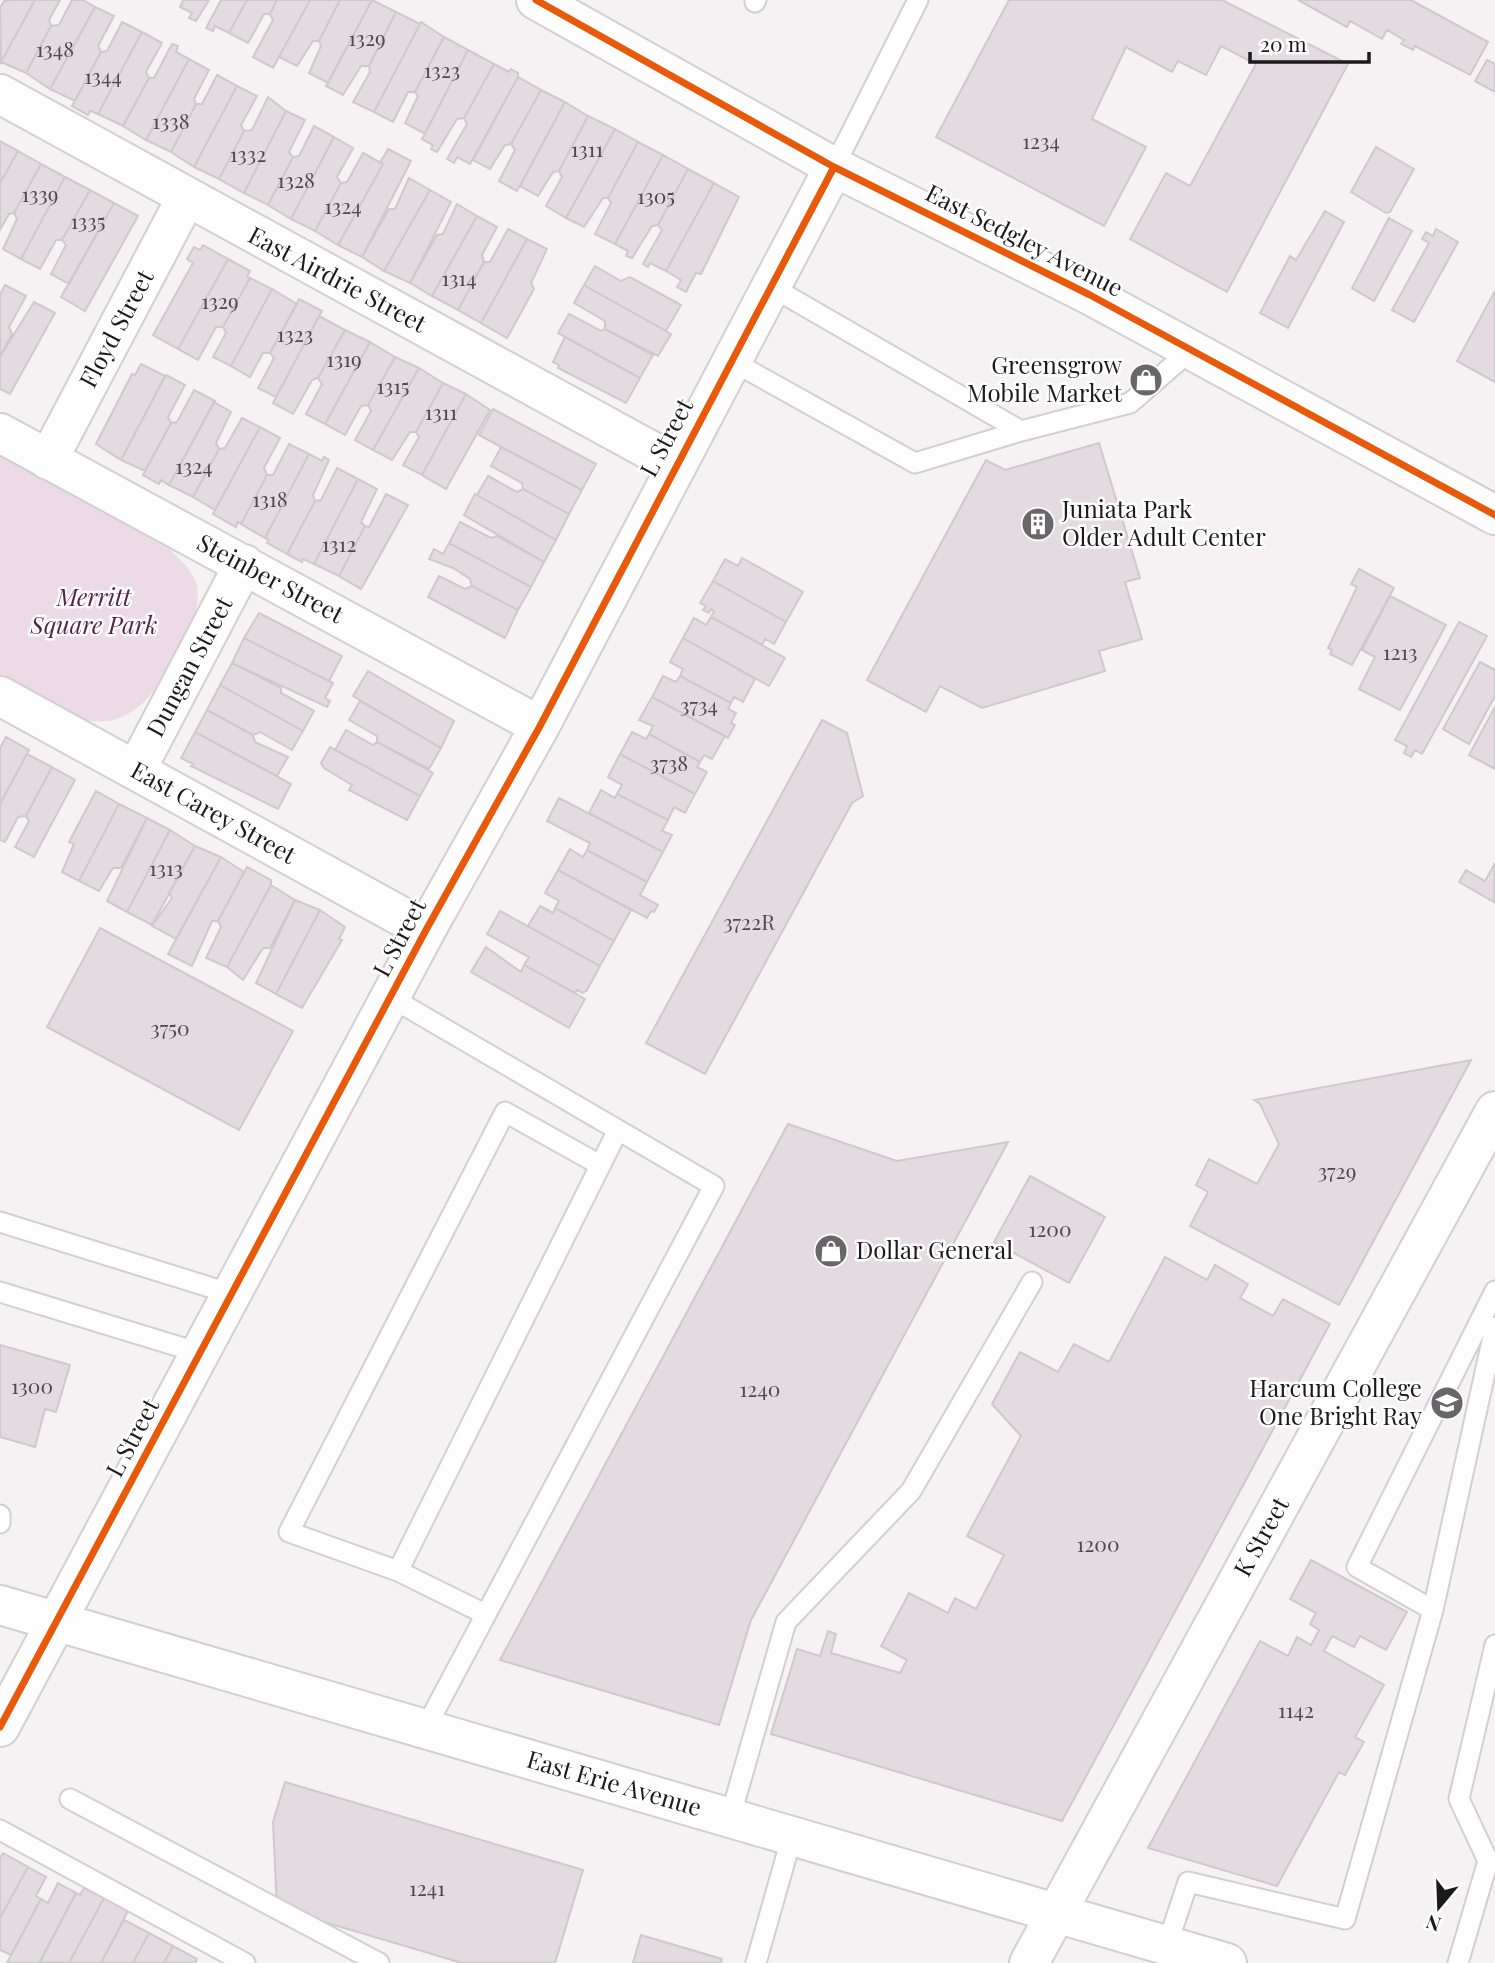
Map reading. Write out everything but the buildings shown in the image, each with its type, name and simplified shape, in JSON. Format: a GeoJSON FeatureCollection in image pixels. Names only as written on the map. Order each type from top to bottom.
{"type":"FeatureCollection","features":[{"type":"Feature","properties":{"kind":"street","name":"East Sedgley Avenue"},"geometry":{"type":"LineString","coordinates":[[541,1],[834,167],[1090,295],[1495,515]]}},
{"type":"Feature","properties":{"kind":"street","name":"East Airdrie Street"},"geometry":{"type":"LineString","coordinates":[[0,94],[675,464]]}},
{"type":"Feature","properties":{"kind":"street","name":"L Street"},"geometry":{"type":"LineString","coordinates":[[0,1727],[426,930],[540,726],[675,464],[834,167]]}},
{"type":"Feature","properties":{"kind":"street","name":"Floyd Street"},"geometry":{"type":"LineString","coordinates":[[48,460],[186,198]]}},
{"type":"Feature","properties":{"kind":"street","name":"Steinber Street"},"geometry":{"type":"LineString","coordinates":[[0,433],[540,726]]}},
{"type":"Feature","properties":{"kind":"street","name":"Dungan Street"},"geometry":{"type":"LineString","coordinates":[[136,770],[244,564]]}},
{"type":"Feature","properties":{"kind":"street","name":"East Carey Street"},"geometry":{"type":"LineString","coordinates":[[0,696],[426,930]]}},
{"type":"Feature","properties":{"kind":"street","name":"K Street"},"geometry":{"type":"LineString","coordinates":[[1030,1963],[1495,1111]]}},
{"type":"Feature","properties":{"kind":"street","name":"East Erie Avenue"},"geometry":{"type":"LineString","coordinates":[[0,1605],[1227,1963]]}},
{"type":"Feature","properties":{"kind":"lane"},"geometry":{"type":"LineString","coordinates":[[834,167],[918,0]]}},
{"type":"Feature","properties":{"kind":"lane"},"geometry":{"type":"LineString","coordinates":[[770,286],[1021,430]]}},
{"type":"Feature","properties":{"kind":"lane"},"geometry":{"type":"LineString","coordinates":[[730,360],[915,463],[1021,430],[1130,403],[1191,350]]}},
{"type":"Feature","properties":{"kind":"lane"},"geometry":{"type":"LineString","coordinates":[[390,997],[714,1186],[425,1729]]}},
{"type":"Feature","properties":{"kind":"lane"},"geometry":{"type":"LineString","coordinates":[[485,1614],[398,1571],[289,1532],[505,1112],[600,1165]]}},
{"type":"Feature","properties":{"kind":"lane"},"geometry":{"type":"LineString","coordinates":[[398,1571],[618,1130]]}},
{"type":"Feature","properties":{"kind":"lane"},"geometry":{"type":"LineString","coordinates":[[0,1222],[232,1294]]}},
{"type":"Feature","properties":{"kind":"lane"},"geometry":{"type":"LineString","coordinates":[[730,1818],[786,1622],[911,1491],[1032,1282]]}},
{"type":"Feature","properties":{"kind":"lane"},"geometry":{"type":"LineString","coordinates":[[1433,1610],[1357,1567],[1495,1291]]}},
{"type":"Feature","properties":{"kind":"lane"},"geometry":{"type":"LineString","coordinates":[[0,1292],[200,1353]]}},
{"type":"Feature","properties":{"kind":"lane"},"geometry":{"type":"LineString","coordinates":[[1167,1945],[1188,1882],[1345,1919],[1433,1610],[1495,1327]]}},
{"type":"Feature","properties":{"kind":"lane"},"geometry":{"type":"LineString","coordinates":[[0,1515],[0,1523]]}},
{"type":"Feature","properties":{"kind":"lane"},"geometry":{"type":"LineString","coordinates":[[1458,1963],[1491,1861],[1460,1799],[1495,1644]]}},
{"type":"Feature","properties":{"kind":"lane"},"geometry":{"type":"LineString","coordinates":[[71,1799],[379,1963]]}},
{"type":"Feature","properties":{"kind":"lane"},"geometry":{"type":"LineString","coordinates":[[0,1830],[246,1963]]}},
{"type":"Feature","properties":{"kind":"lane"},"geometry":{"type":"LineString","coordinates":[[756,1963],[792,1836]]}},
{"type":"Feature","properties":{"kind":"green space","name":"Merritt Square Park"},"geometry":{"type":"Polygon","coordinates":[[[0,454],[169,549],[194,577],[198,595],[196,610],[182,644],[145,701],[122,717],[108,721],[79,719],[51,708],[0,679],[0,454]]]}},
{"type":"Feature","properties":{"kind":"cycle path"},"geometry":{"type":"LineString","coordinates":[[536,0],[834,167],[1090,295],[1495,515]]}},
{"type":"Feature","properties":{"kind":"cycle path"},"geometry":{"type":"LineString","coordinates":[[0,1727],[426,930],[540,726],[834,167]]}},
{"type":"Feature","properties":{"kind":"place","name":"Greensgrow Mobile Market"},"geometry":{"type":"Point","coordinates":[1146,380]}},
{"type":"Feature","properties":{"kind":"place","name":"Juniata Park Older Adult Center"},"geometry":{"type":"Point","coordinates":[1038,524]}},
{"type":"Feature","properties":{"kind":"place","name":"Dollar General"},"geometry":{"type":"Point","coordinates":[831,1251]}},
{"type":"Feature","properties":{"kind":"place","name":"Harcum College One Bright Ray"},"geometry":{"type":"Point","coordinates":[1447,1403]}}]}
